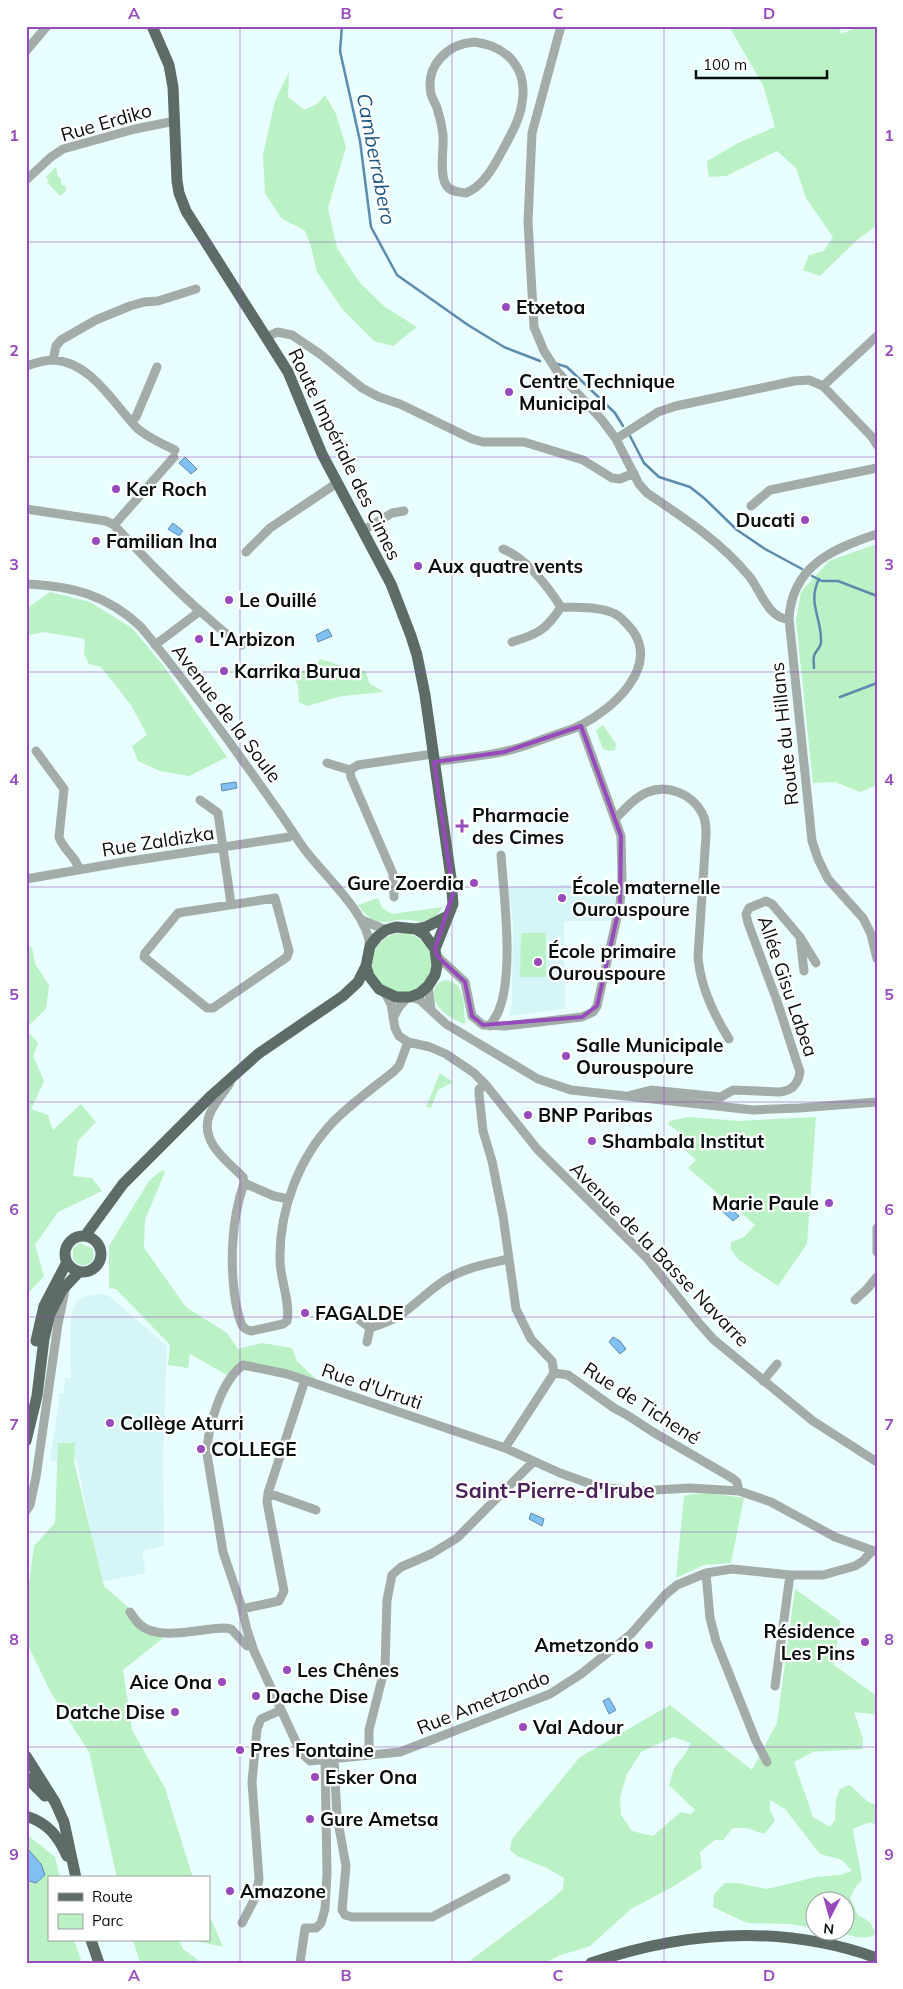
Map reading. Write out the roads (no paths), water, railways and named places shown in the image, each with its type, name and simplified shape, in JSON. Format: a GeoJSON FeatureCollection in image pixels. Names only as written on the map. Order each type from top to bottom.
{"type":"FeatureCollection","features":[{"type":"Feature","properties":{"kind":"main road","name":"Route Impériale des Cimes"},"geometry":{"type":"LineString","coordinates":[[152,26],[168,65],[173,87],[176,181],[186,211],[288,372],[336,483],[391,584],[417,655],[453,893],[453,904],[446,917],[436,953]]}},
{"type":"Feature","properties":{"kind":"main road"},"geometry":{"type":"LineString","coordinates":[[85,1236],[123,1184],[238,1071],[298,1026],[343,996],[358,982],[366,966],[370,946],[377,937],[386,930],[401,927],[416,929],[426,927],[446,917]]}},
{"type":"Feature","properties":{"kind":"main road"},"geometry":{"type":"LineString","coordinates":[[366,966],[374,985],[385,993],[396,997],[409,997],[420,993],[428,986],[435,975],[436,953],[424,934],[416,929]]}},
{"type":"Feature","properties":{"kind":"main road"},"geometry":{"type":"LineString","coordinates":[[343,996],[374,985]]}},
{"type":"Feature","properties":{"kind":"main road"},"geometry":{"type":"LineString","coordinates":[[98,1243],[85,1236],[75,1238],[68,1244],[65,1256],[66,1262],[79,1272],[88,1272],[98,1265],[102,1254],[98,1243],[102,1215]]}},
{"type":"Feature","properties":{"kind":"main road"},"geometry":{"type":"LineString","coordinates":[[27,1436],[28,1408],[39,1325],[49,1295],[66,1262]]}},
{"type":"Feature","properties":{"kind":"main road"},"geometry":{"type":"LineString","coordinates":[[27,1436],[37,1396],[44,1339],[50,1314],[55,1302],[67,1284],[79,1272]]}},
{"type":"Feature","properties":{"kind":"main road"},"geometry":{"type":"LineString","coordinates":[[26,1756],[55,1802],[68,1833],[76,1876]]}},
{"type":"Feature","properties":{"kind":"main road"},"geometry":{"type":"LineString","coordinates":[[26,1777],[48,1798],[55,1802]]}},
{"type":"Feature","properties":{"kind":"main road"},"geometry":{"type":"LineString","coordinates":[[26,1816],[36,1819],[50,1828],[60,1839],[76,1876]]}},
{"type":"Feature","properties":{"kind":"main road"},"geometry":{"type":"LineString","coordinates":[[591,1963],[652,1944],[692,1938],[733,1935],[777,1936],[813,1942],[877,1958]]}},
{"type":"Feature","properties":{"kind":"main road"},"geometry":{"type":"LineString","coordinates":[[92,1942],[99,1963]]}},
{"type":"Feature","properties":{"kind":"street"},"geometry":{"type":"LineString","coordinates":[[26,51],[47,26]]}},
{"type":"Feature","properties":{"kind":"street"},"geometry":{"type":"LineString","coordinates":[[561,26],[532,132],[528,222],[534,327],[544,351],[557,371],[616,438],[639,484],[647,493],[703,530],[724,548],[751,578],[772,612],[784,619],[789,619]]}},
{"type":"Feature","properties":{"kind":"street"},"geometry":{"type":"LineString","coordinates":[[463,43],[487,44],[503,51],[519,70],[522,105],[508,142],[497,161],[478,186],[466,194],[448,188],[443,176],[443,129],[438,109],[431,94],[431,77],[439,59],[447,50],[463,43]]}},
{"type":"Feature","properties":{"kind":"street"},"geometry":{"type":"LineString","coordinates":[[522,105],[538,110]]}},
{"type":"Feature","properties":{"kind":"street","name":"Rue Erdiko"},"geometry":{"type":"LineString","coordinates":[[26,180],[51,157],[63,149],[136,129],[175,121]]}},
{"type":"Feature","properties":{"kind":"street"},"geometry":{"type":"LineString","coordinates":[[53,360],[56,346],[61,340],[96,320],[130,306],[158,301],[196,289]]}},
{"type":"Feature","properties":{"kind":"street"},"geometry":{"type":"LineString","coordinates":[[267,337],[277,332],[292,335],[320,354],[362,388],[472,439],[483,442],[524,442],[583,460],[612,478],[620,479],[634,473]]}},
{"type":"Feature","properties":{"kind":"street"},"geometry":{"type":"LineString","coordinates":[[823,386],[877,336]]}},
{"type":"Feature","properties":{"kind":"street"},"geometry":{"type":"LineString","coordinates":[[26,366],[53,360],[77,368],[107,392],[131,421],[174,454],[114,525]]}},
{"type":"Feature","properties":{"kind":"street"},"geometry":{"type":"LineString","coordinates":[[131,421],[136,417],[157,367]]}},
{"type":"Feature","properties":{"kind":"street"},"geometry":{"type":"LineString","coordinates":[[616,438],[658,412],[676,406],[794,381],[809,380],[823,386],[872,437],[877,445]]}},
{"type":"Feature","properties":{"kind":"street"},"geometry":{"type":"LineString","coordinates":[[751,506],[770,490],[877,468]]}},
{"type":"Feature","properties":{"kind":"street"},"geometry":{"type":"LineString","coordinates":[[246,552],[270,528],[336,483]]}},
{"type":"Feature","properties":{"kind":"street"},"geometry":{"type":"LineString","coordinates":[[26,509],[106,521],[114,525],[200,611],[242,645]]}},
{"type":"Feature","properties":{"kind":"street"},"geometry":{"type":"LineString","coordinates":[[362,530],[392,514],[404,512]]}},
{"type":"Feature","properties":{"kind":"street","name":"Route du Hillans"},"geometry":{"type":"LineString","coordinates":[[877,534],[836,549],[806,572],[792,598],[789,619],[812,841],[828,879],[863,918],[872,934],[877,959]]}},
{"type":"Feature","properties":{"kind":"street"},"geometry":{"type":"LineString","coordinates":[[503,548],[512,552],[548,587],[561,607]]}},
{"type":"Feature","properties":{"kind":"street","name":"Avenue de la Soule"},"geometry":{"type":"LineString","coordinates":[[26,584],[58,587],[98,596],[129,615],[155,644],[276,806],[294,834],[362,920],[370,946]]}},
{"type":"Feature","properties":{"kind":"street"},"geometry":{"type":"LineString","coordinates":[[512,642],[535,635],[551,622],[561,607]]}},
{"type":"Feature","properties":{"kind":"street"},"geometry":{"type":"LineString","coordinates":[[327,764],[350,770],[358,765],[504,752],[581,726],[604,710],[625,690],[634,678],[638,667],[639,648],[634,633],[626,622],[617,615],[598,609],[561,607]]}},
{"type":"Feature","properties":{"kind":"street"},"geometry":{"type":"LineString","coordinates":[[155,644],[200,611]]}},
{"type":"Feature","properties":{"kind":"street"},"geometry":{"type":"LineString","coordinates":[[436,953],[460,977],[467,988],[472,1016],[483,1025],[490,1026],[582,1017],[593,1012],[597,1006],[616,928],[622,888],[621,836],[581,726]]}},
{"type":"Feature","properties":{"kind":"street"},"geometry":{"type":"LineString","coordinates":[[36,751],[64,789],[59,837],[78,865],[79,870]]}},
{"type":"Feature","properties":{"kind":"street"},"geometry":{"type":"LineString","coordinates":[[350,770],[350,777],[392,874],[394,897]]}},
{"type":"Feature","properties":{"kind":"street"},"geometry":{"type":"LineString","coordinates":[[615,819],[640,796],[659,789],[673,790],[686,796],[702,812],[706,823],[706,835],[698,956],[699,968],[717,1019],[730,1039]]}},
{"type":"Feature","properties":{"kind":"street"},"geometry":{"type":"LineString","coordinates":[[200,800],[218,813],[230,904]]}},
{"type":"Feature","properties":{"kind":"street","name":"Rue Zaldizka"},"geometry":{"type":"LineString","coordinates":[[26,879],[289,837],[294,834]]}},
{"type":"Feature","properties":{"kind":"street"},"geometry":{"type":"LineString","coordinates":[[490,1026],[499,1010],[504,992],[506,951],[501,855]]}},
{"type":"Feature","properties":{"kind":"street"},"geometry":{"type":"LineString","coordinates":[[276,898],[288,951],[287,957],[213,1008],[207,1008],[144,957],[144,953],[178,913],[230,904],[276,898]]}},
{"type":"Feature","properties":{"kind":"street","name":"Allée Gisu Labea"},"geometry":{"type":"LineString","coordinates":[[625,1096],[651,1090],[721,1097],[733,1090],[786,1091],[794,1087],[799,1080],[800,1072],[777,1001],[748,924],[746,914],[749,908],[766,901],[772,904],[800,937],[816,963]]}},
{"type":"Feature","properties":{"kind":"street","name":"Avenue de la Soule"},"geometry":{"type":"LineString","coordinates":[[362,920],[386,930]]}},
{"type":"Feature","properties":{"kind":"street"},"geometry":{"type":"LineString","coordinates":[[800,937],[804,970]]}},
{"type":"Feature","properties":{"kind":"street"},"geometry":{"type":"LineString","coordinates":[[435,975],[449,973],[460,977]]}},
{"type":"Feature","properties":{"kind":"street"},"geometry":{"type":"LineString","coordinates":[[428,986],[431,1009]]}},
{"type":"Feature","properties":{"kind":"street"},"geometry":{"type":"LineString","coordinates":[[238,1071],[209,1114],[208,1128],[212,1144],[243,1177],[244,1183],[235,1222],[233,1269],[237,1304],[243,1326],[251,1331],[283,1324],[287,1321],[288,1315],[280,1260],[282,1230],[288,1199],[296,1178],[318,1139],[352,1104],[393,1072],[398,1066],[408,1042],[399,1036],[395,1028],[391,1004],[385,993]]}},
{"type":"Feature","properties":{"kind":"street"},"geometry":{"type":"LineString","coordinates":[[393,1018],[399,1007],[409,997],[420,1000],[446,1024],[538,1079],[570,1090],[725,1107],[771,1110],[877,1102]]}},
{"type":"Feature","properties":{"kind":"street","name":"Avenue de la Basse Navarre"},"geometry":{"type":"LineString","coordinates":[[408,1042],[430,1047],[446,1054],[470,1070],[486,1085],[538,1150],[646,1257],[713,1338],[813,1421],[877,1462]]}},
{"type":"Feature","properties":{"kind":"street","name":"Rue de Tichené"},"geometry":{"type":"LineString","coordinates":[[486,1085],[479,1090],[483,1131],[492,1161],[503,1216],[508,1259],[519,1318],[531,1339],[552,1361],[554,1371],[568,1375],[614,1408],[732,1478],[737,1482],[739,1491]]}},
{"type":"Feature","properties":{"kind":"street"},"geometry":{"type":"LineString","coordinates":[[725,1107],[734,1099],[738,1090]]}},
{"type":"Feature","properties":{"kind":"street"},"geometry":{"type":"LineString","coordinates":[[244,1183],[274,1196],[288,1199]]}},
{"type":"Feature","properties":{"kind":"street"},"geometry":{"type":"LineString","coordinates":[[877,1228],[877,1252]]}},
{"type":"Feature","properties":{"kind":"street"},"geometry":{"type":"LineString","coordinates":[[358,1318],[369,1337],[425,1294],[454,1275],[467,1269],[508,1259]]}},
{"type":"Feature","properties":{"kind":"street"},"geometry":{"type":"LineString","coordinates":[[855,1300],[868,1289],[877,1277]]}},
{"type":"Feature","properties":{"kind":"street"},"geometry":{"type":"LineString","coordinates":[[26,1511],[30,1505],[36,1477],[58,1324],[67,1284]]}},
{"type":"Feature","properties":{"kind":"street"},"geometry":{"type":"LineString","coordinates":[[763,1381],[777,1364]]}},
{"type":"Feature","properties":{"kind":"street","name":"Rue d'Urruti"},"geometry":{"type":"LineString","coordinates":[[242,1610],[223,1552],[207,1454],[208,1431],[227,1386],[238,1368],[243,1365],[305,1380],[505,1448],[533,1462],[598,1487],[639,1491],[690,1488],[739,1491]]}},
{"type":"Feature","properties":{"kind":"street"},"geometry":{"type":"LineString","coordinates":[[505,1448],[554,1371]]}},
{"type":"Feature","properties":{"kind":"street"},"geometry":{"type":"LineString","coordinates":[[242,1610],[279,1601],[284,1590],[268,1493],[305,1380]]}},
{"type":"Feature","properties":{"kind":"street"},"geometry":{"type":"LineString","coordinates":[[369,1755],[369,1730],[385,1667],[387,1600],[392,1575],[401,1567],[431,1554],[457,1538],[533,1462]]}},
{"type":"Feature","properties":{"kind":"street"},"geometry":{"type":"LineString","coordinates":[[739,1491],[771,1502],[835,1536],[874,1551]]}},
{"type":"Feature","properties":{"kind":"street"},"geometry":{"type":"LineString","coordinates":[[268,1493],[316,1510]]}},
{"type":"Feature","properties":{"kind":"street","name":"Rue Ametzondo"},"geometry":{"type":"LineString","coordinates":[[242,1610],[252,1645],[300,1753],[310,1761],[330,1760],[400,1752],[556,1691],[582,1674],[631,1634],[677,1584],[706,1573],[732,1569],[790,1575],[823,1575],[855,1566],[863,1562],[874,1551]]}},
{"type":"Feature","properties":{"kind":"street"},"geometry":{"type":"LineString","coordinates":[[706,1573],[710,1618],[716,1640],[766,1762]]}},
{"type":"Feature","properties":{"kind":"street"},"geometry":{"type":"LineString","coordinates":[[775,1686],[790,1575]]}},
{"type":"Feature","properties":{"kind":"street"},"geometry":{"type":"LineString","coordinates":[[130,1612],[139,1624],[149,1630],[176,1633],[226,1628],[231,1629],[247,1646],[252,1645]]}},
{"type":"Feature","properties":{"kind":"street"},"geometry":{"type":"LineString","coordinates":[[242,1923],[255,1898],[259,1879],[252,1782],[257,1729],[261,1718],[281,1710]]}},
{"type":"Feature","properties":{"kind":"street"},"geometry":{"type":"LineString","coordinates":[[330,1760],[346,1866],[342,1910],[345,1915],[352,1917],[432,1918],[506,1878]]}},
{"type":"Feature","properties":{"kind":"street"},"geometry":{"type":"LineString","coordinates":[[300,1963],[305,1928],[316,1928],[321,1923],[325,1909],[330,1760]]}},
{"type":"Feature","properties":{"kind":"water"},"geometry":{"type":"Polygon","coordinates":[[[185,457],[197,469],[191,474],[179,463],[185,457]]]}},
{"type":"Feature","properties":{"kind":"water"},"geometry":{"type":"Polygon","coordinates":[[[173,523],[183,531],[179,536],[168,529],[173,523]]]}},
{"type":"Feature","properties":{"kind":"water"},"geometry":{"type":"Polygon","coordinates":[[[328,629],[332,636],[318,642],[316,635],[328,629]]]}},
{"type":"Feature","properties":{"kind":"water"},"geometry":{"type":"Polygon","coordinates":[[[236,782],[237,788],[222,791],[221,784],[236,782]]]}},
{"type":"Feature","properties":{"kind":"water"},"geometry":{"type":"Polygon","coordinates":[[[726,1204],[739,1216],[733,1221],[721,1210],[726,1204]]]}},
{"type":"Feature","properties":{"kind":"water"},"geometry":{"type":"Polygon","coordinates":[[[613,1337],[620,1341],[626,1349],[620,1354],[609,1342],[613,1337]]]}},
{"type":"Feature","properties":{"kind":"water"},"geometry":{"type":"Polygon","coordinates":[[[531,1513],[544,1519],[542,1526],[529,1519],[531,1513]]]}},
{"type":"Feature","properties":{"kind":"water"},"geometry":{"type":"Polygon","coordinates":[[[609,1698],[616,1710],[609,1714],[603,1701],[609,1698]]]}},
{"type":"Feature","properties":{"kind":"water"},"geometry":{"type":"Polygon","coordinates":[[[26,1847],[41,1864],[45,1875],[36,1883],[26,1880],[26,1847]]]}},
{"type":"Feature","properties":{"kind":"waterway","name":"Camberrabero"},"geometry":{"type":"LineString","coordinates":[[342,26],[340,51],[360,141],[371,227],[397,275],[468,325],[504,347],[540,361]]}},
{"type":"Feature","properties":{"kind":"waterway"},"geometry":{"type":"LineString","coordinates":[[557,364],[567,367],[615,413],[623,426]]}},
{"type":"Feature","properties":{"kind":"waterway"},"geometry":{"type":"LineString","coordinates":[[630,436],[644,463],[659,477],[690,487],[737,530],[765,549],[802,569]]}},
{"type":"Feature","properties":{"kind":"waterway"},"geometry":{"type":"LineString","coordinates":[[812,576],[822,581],[838,581],[877,596]]}},
{"type":"Feature","properties":{"kind":"waterway"},"geometry":{"type":"LineString","coordinates":[[814,668],[814,656],[821,642],[814,596],[819,579]]}},
{"type":"Feature","properties":{"kind":"waterway"},"geometry":{"type":"LineString","coordinates":[[840,697],[877,683]]}},
{"type":"Feature","properties":{"kind":"place","name":"Etxetoa"},"geometry":{"type":"Point","coordinates":[506,307]}},
{"type":"Feature","properties":{"kind":"place","name":"Centre Technique Municipal"},"geometry":{"type":"Point","coordinates":[509,392]}},
{"type":"Feature","properties":{"kind":"place","name":"Ker Roch"},"geometry":{"type":"Point","coordinates":[116,489]}},
{"type":"Feature","properties":{"kind":"place","name":"Ducati"},"geometry":{"type":"Point","coordinates":[805,520]}},
{"type":"Feature","properties":{"kind":"place","name":"Familian Ina"},"geometry":{"type":"Point","coordinates":[96,541]}},
{"type":"Feature","properties":{"kind":"place","name":"Aux quatre vents"},"geometry":{"type":"Point","coordinates":[418,566]}},
{"type":"Feature","properties":{"kind":"place","name":"Le Ouillé"},"geometry":{"type":"Point","coordinates":[229,600]}},
{"type":"Feature","properties":{"kind":"place","name":"L'Arbizon"},"geometry":{"type":"Point","coordinates":[199,639]}},
{"type":"Feature","properties":{"kind":"place","name":"Karrika Burua"},"geometry":{"type":"Point","coordinates":[224,671]}},
{"type":"Feature","properties":{"kind":"place","name":"Pharmacie des Cimes"},"geometry":{"type":"Point","coordinates":[462,826]}},
{"type":"Feature","properties":{"kind":"place","name":"Gure Zoerdia"},"geometry":{"type":"Point","coordinates":[474,883]}},
{"type":"Feature","properties":{"kind":"place","name":"École maternelle Ourouspoure"},"geometry":{"type":"Point","coordinates":[562,898]}},
{"type":"Feature","properties":{"kind":"place","name":"École primaire Ourouspoure"},"geometry":{"type":"Point","coordinates":[538,962]}},
{"type":"Feature","properties":{"kind":"place","name":"Salle Municipale Ourouspoure"},"geometry":{"type":"Point","coordinates":[566,1056]}},
{"type":"Feature","properties":{"kind":"place","name":"BNP Paribas"},"geometry":{"type":"Point","coordinates":[528,1115]}},
{"type":"Feature","properties":{"kind":"place","name":"Shambala Institut"},"geometry":{"type":"Point","coordinates":[592,1141]}},
{"type":"Feature","properties":{"kind":"place","name":"Marie Paule"},"geometry":{"type":"Point","coordinates":[829,1203]}},
{"type":"Feature","properties":{"kind":"place","name":"FAGALDE"},"geometry":{"type":"Point","coordinates":[305,1313]}},
{"type":"Feature","properties":{"kind":"place","name":"Collège Aturri"},"geometry":{"type":"Point","coordinates":[110,1423]}},
{"type":"Feature","properties":{"kind":"place","name":"COLLEGE"},"geometry":{"type":"Point","coordinates":[201,1449]}},
{"type":"Feature","properties":{"kind":"place","name":"Résidence Les Pins"},"geometry":{"type":"Point","coordinates":[865,1642]}},
{"type":"Feature","properties":{"kind":"place","name":"Ametzondo"},"geometry":{"type":"Point","coordinates":[649,1645]}},
{"type":"Feature","properties":{"kind":"place","name":"Les Chênes"},"geometry":{"type":"Point","coordinates":[287,1670]}},
{"type":"Feature","properties":{"kind":"place","name":"Aice Ona"},"geometry":{"type":"Point","coordinates":[222,1682]}},
{"type":"Feature","properties":{"kind":"place","name":"Dache Dise"},"geometry":{"type":"Point","coordinates":[256,1696]}},
{"type":"Feature","properties":{"kind":"place","name":"Datche Dise"},"geometry":{"type":"Point","coordinates":[175,1712]}},
{"type":"Feature","properties":{"kind":"place","name":"Val Adour"},"geometry":{"type":"Point","coordinates":[523,1727]}},
{"type":"Feature","properties":{"kind":"place","name":"Pres Fontaine"},"geometry":{"type":"Point","coordinates":[240,1750]}},
{"type":"Feature","properties":{"kind":"place","name":"Esker Ona"},"geometry":{"type":"Point","coordinates":[315,1777]}},
{"type":"Feature","properties":{"kind":"place","name":"Gure Ametsa"},"geometry":{"type":"Point","coordinates":[310,1819]}},
{"type":"Feature","properties":{"kind":"place","name":"Amazone"},"geometry":{"type":"Point","coordinates":[230,1891]}},
{"type":"Feature","properties":{"kind":"district","name":"Saint-Pierre-d'Irube"},"geometry":{"type":"Point","coordinates":[555,1491]}}]}
